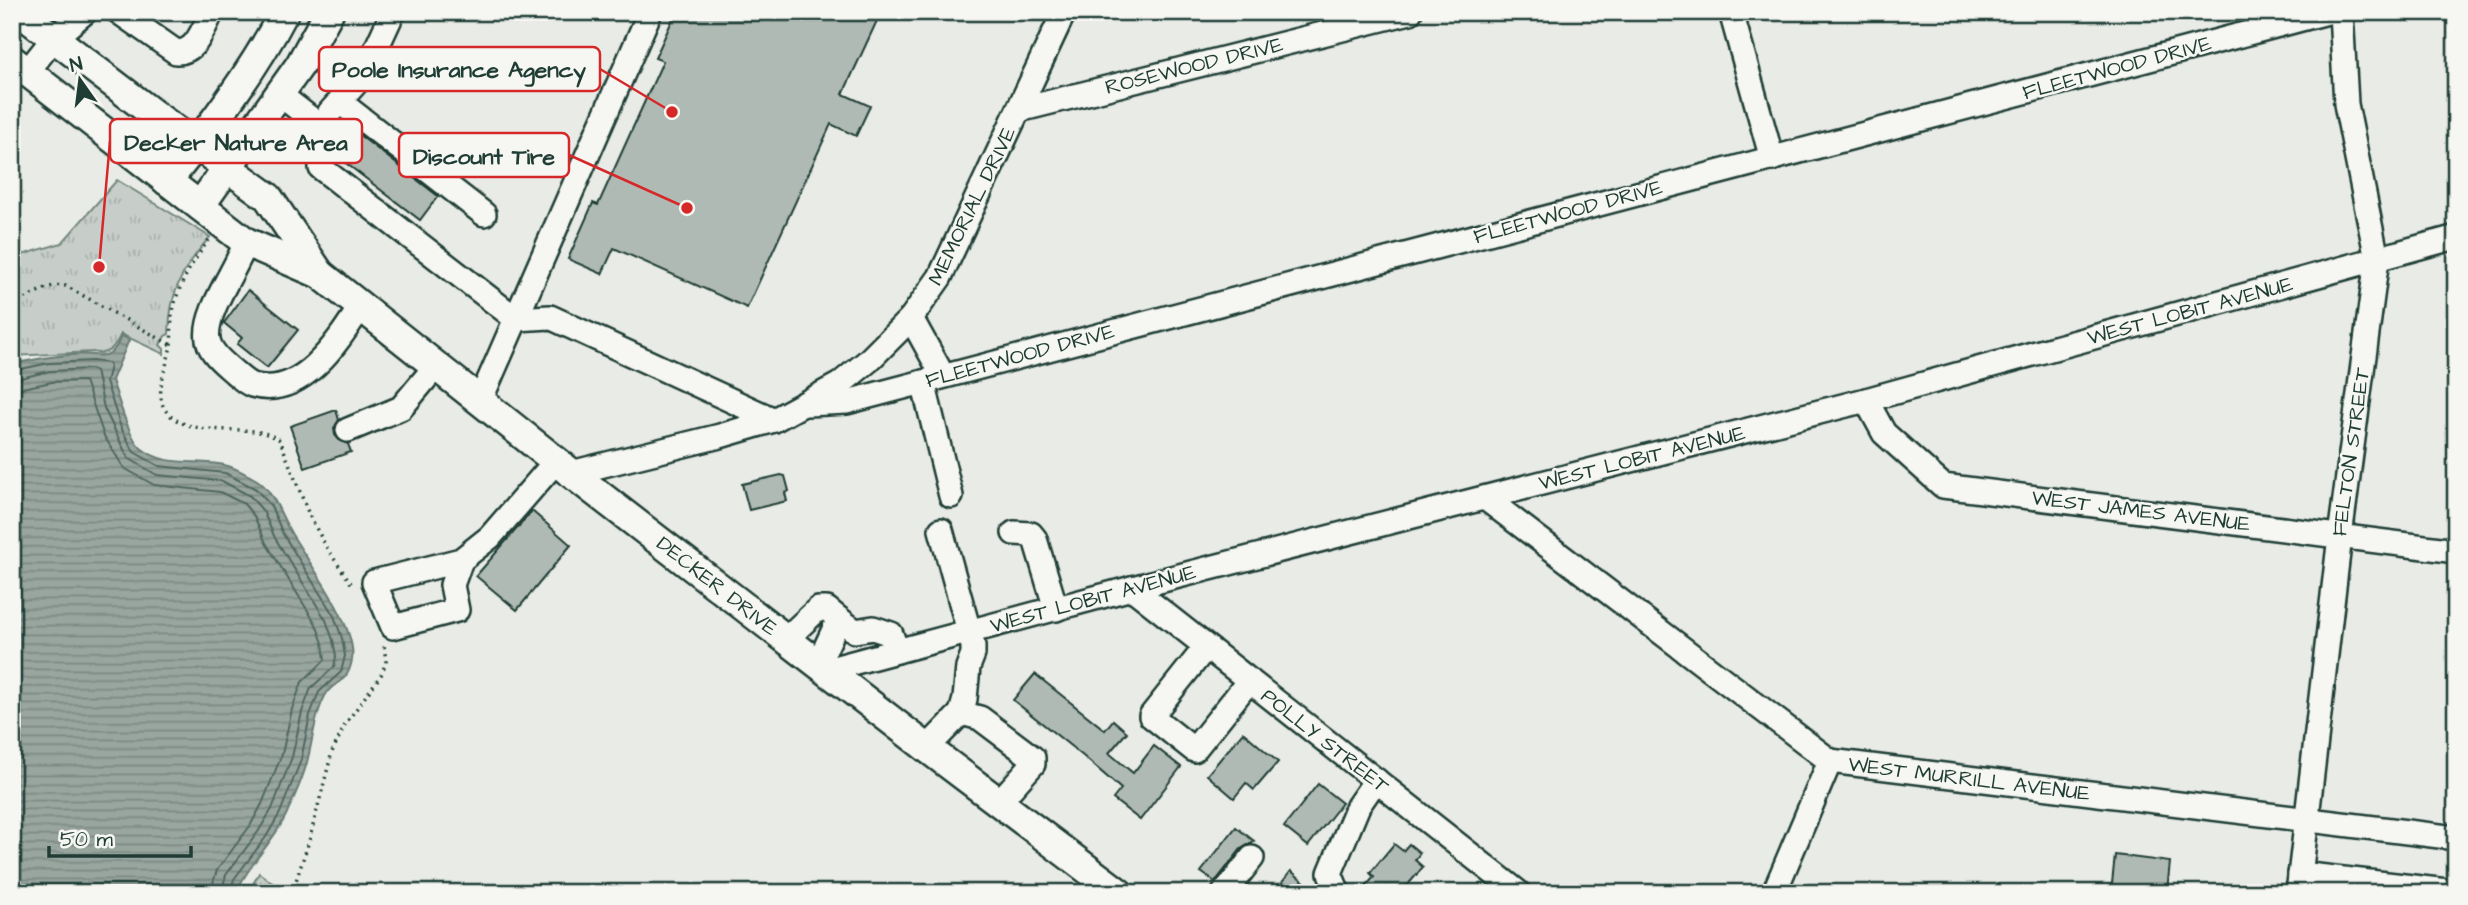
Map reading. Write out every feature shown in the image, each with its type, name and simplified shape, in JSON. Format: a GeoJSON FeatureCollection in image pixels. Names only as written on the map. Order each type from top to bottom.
{"type":"FeatureCollection","features":[{"type":"Feature","properties":{"kind":"main road","name":"DECKER DRIVE"},"geometry":{"type":"LineString","coordinates":[[20,12],[268,197],[320,274]]}},
{"type":"Feature","properties":{"kind":"main road"},"geometry":{"type":"LineString","coordinates":[[167,181],[197,145],[272,35],[284,12]]}},
{"type":"Feature","properties":{"kind":"main road"},"geometry":{"type":"LineString","coordinates":[[200,206],[300,65],[329,12]]}},
{"type":"Feature","properties":{"kind":"main road","name":"DECKER DRIVE"},"geometry":{"type":"LineString","coordinates":[[20,66],[246,242],[320,274],[822,667],[1119,893]]}},
{"type":"Feature","properties":{"kind":"street"},"geometry":{"type":"LineString","coordinates":[[20,66],[85,12]]}},
{"type":"Feature","properties":{"kind":"street"},"geometry":{"type":"LineString","coordinates":[[119,12],[176,52],[192,49],[212,12]]}},
{"type":"Feature","properties":{"kind":"street"},"geometry":{"type":"LineString","coordinates":[[393,12],[365,73],[319,125],[321,168],[516,319],[550,317],[774,420]]}},
{"type":"Feature","properties":{"kind":"street"},"geometry":{"type":"LineString","coordinates":[[480,401],[650,12]]}},
{"type":"Feature","properties":{"kind":"street","name":"MEMORIAL DRIVE"},"geometry":{"type":"LineString","coordinates":[[564,467],[720,436],[774,420],[840,384],[868,360],[911,318],[940,277],[1064,12]]}},
{"type":"Feature","properties":{"kind":"street","name":"ROSEWOOD DRIVE"},"geometry":{"type":"LineString","coordinates":[[1019,110],[1410,12]]}},
{"type":"Feature","properties":{"kind":"street"},"geometry":{"type":"LineString","coordinates":[[1731,12],[1772,159]]}},
{"type":"Feature","properties":{"kind":"street","name":"FLEETWOOD DRIVE"},"geometry":{"type":"LineString","coordinates":[[807,404],[847,402],[2328,12]]}},
{"type":"Feature","properties":{"kind":"street","name":"FELTON STREET"},"geometry":{"type":"LineString","coordinates":[[2299,883],[2340,536],[2377,259],[2346,104],[2341,12]]}},
{"type":"Feature","properties":{"kind":"street"},"geometry":{"type":"LineString","coordinates":[[279,94],[319,125]]}},
{"type":"Feature","properties":{"kind":"street"},"geometry":{"type":"LineString","coordinates":[[345,96],[484,214]]}},
{"type":"Feature","properties":{"kind":"street","name":"WEST LOBIT AVENUE"},"geometry":{"type":"LineString","coordinates":[[822,667],[897,651],[1866,400],[2455,237]]}},
{"type":"Feature","properties":{"kind":"street"},"geometry":{"type":"LineString","coordinates":[[246,242],[240,261],[216,301],[208,340],[212,350],[223,363],[250,385],[279,385],[315,368],[334,346],[361,306]]}},
{"type":"Feature","properties":{"kind":"street"},"geometry":{"type":"LineString","coordinates":[[911,318],[933,379],[951,496]]}},
{"type":"Feature","properties":{"kind":"street"},"geometry":{"type":"LineString","coordinates":[[348,430],[401,408],[436,366]]}},
{"type":"Feature","properties":{"kind":"street","name":"WEST JAMES AVENUE"},"geometry":{"type":"LineString","coordinates":[[1866,400],[1884,433],[1943,486],[2456,551]]}},
{"type":"Feature","properties":{"kind":"street"},"geometry":{"type":"LineString","coordinates":[[461,560],[490,537],[564,467]]}},
{"type":"Feature","properties":{"kind":"street","name":"WEST MURRILL AVENUE"},"geometry":{"type":"LineString","coordinates":[[1485,498],[1830,761],[2456,838]]}},
{"type":"Feature","properties":{"kind":"street"},"geometry":{"type":"LineString","coordinates":[[927,748],[961,713],[968,667],[974,654],[941,530]]}},
{"type":"Feature","properties":{"kind":"street"},"geometry":{"type":"LineString","coordinates":[[1014,533],[1031,534],[1035,539],[1056,609]]}},
{"type":"Feature","properties":{"kind":"street","name":"POLLY STREET"},"geometry":{"type":"LineString","coordinates":[[1132,588],[1519,893]]}},
{"type":"Feature","properties":{"kind":"street"},"geometry":{"type":"LineString","coordinates":[[786,639],[818,609],[827,608],[855,631],[873,628],[891,634],[897,651]]}},
{"type":"Feature","properties":{"kind":"street"},"geometry":{"type":"LineString","coordinates":[[822,667],[839,619]]}},
{"type":"Feature","properties":{"kind":"street"},"geometry":{"type":"LineString","coordinates":[[1206,647],[1151,716],[1194,750],[1249,681]]}},
{"type":"Feature","properties":{"kind":"street"},"geometry":{"type":"LineString","coordinates":[[961,713],[980,718],[1033,758],[1033,764],[999,802]]}},
{"type":"Feature","properties":{"kind":"street"},"geometry":{"type":"LineString","coordinates":[[1774,893],[1830,761]]}},
{"type":"Feature","properties":{"kind":"street"},"geometry":{"type":"LineString","coordinates":[[1338,893],[1331,873],[1358,806],[1376,780]]}},
{"type":"Feature","properties":{"kind":"street"},"geometry":{"type":"LineString","coordinates":[[1224,893],[1252,858]]}},
{"type":"Feature","properties":{"kind":"street"},"geometry":{"type":"LineString","coordinates":[[2299,883],[2456,892]]}},
{"type":"Feature","properties":{"kind":"path"},"geometry":{"type":"LineString","coordinates":[[210,239],[187,272],[172,316],[171,345],[160,390],[164,409],[172,418],[187,425],[220,430],[261,430],[280,440],[309,514],[328,550],[357,592]]}},
{"type":"Feature","properties":{"kind":"path"},"geometry":{"type":"LineString","coordinates":[[12,304],[53,284],[66,286],[171,345]]}},
{"type":"Feature","properties":{"kind":"path"},"geometry":{"type":"LineString","coordinates":[[292,893],[309,841],[332,752],[346,723],[381,675],[386,662],[382,638]]}},
{"type":"Feature","properties":{"kind":"green space"},"geometry":{"type":"Polygon","coordinates":[[[117,180],[210,237],[179,281],[172,305],[169,334],[160,345],[164,354],[121,334],[113,346],[103,353],[12,356],[12,258],[62,243],[117,180]]]}},
{"type":"Feature","properties":{"kind":"green space"},"geometry":{"type":"Polygon","coordinates":[[[259,873],[286,893],[248,893],[259,873]]]}},
{"type":"Feature","properties":{"kind":"water"},"geometry":{"type":"Polygon","coordinates":[[[121,335],[129,340],[112,380],[124,416],[137,443],[161,459],[228,466],[261,483],[274,500],[291,533],[330,595],[352,646],[352,660],[347,674],[332,687],[322,703],[304,772],[287,813],[236,893],[12,893],[12,364],[64,355],[100,356],[112,352],[121,335]]]}},
{"type":"Feature","properties":{"kind":"building"},"geometry":{"type":"Polygon","coordinates":[[[676,12],[881,12],[843,94],[870,106],[856,136],[831,124],[747,308],[614,248],[602,274],[568,259],[593,203],[598,205],[663,61],[655,58],[676,12]]]}},
{"type":"Feature","properties":{"kind":"building"},"geometry":{"type":"Polygon","coordinates":[[[345,124],[438,196],[420,220],[334,154],[334,138],[345,124]]]}},
{"type":"Feature","properties":{"kind":"building"},"geometry":{"type":"Polygon","coordinates":[[[248,290],[298,330],[267,368],[237,344],[242,338],[224,323],[248,290]]]}},
{"type":"Feature","properties":{"kind":"building"},"geometry":{"type":"Polygon","coordinates":[[[336,410],[339,420],[334,428],[335,435],[348,444],[351,452],[305,468],[290,426],[336,410]]]}},
{"type":"Feature","properties":{"kind":"building"},"geometry":{"type":"Polygon","coordinates":[[[785,476],[789,491],[785,493],[787,501],[749,510],[742,484],[785,476]]]}},
{"type":"Feature","properties":{"kind":"building"},"geometry":{"type":"Polygon","coordinates":[[[532,511],[571,545],[517,610],[476,576],[532,511]]]}},
{"type":"Feature","properties":{"kind":"building"},"geometry":{"type":"Polygon","coordinates":[[[1035,674],[1105,730],[1113,720],[1127,732],[1109,753],[1133,773],[1154,746],[1181,767],[1140,820],[1113,799],[1121,789],[1013,700],[1035,674]]]}},
{"type":"Feature","properties":{"kind":"building"},"geometry":{"type":"Polygon","coordinates":[[[1243,732],[1278,762],[1254,790],[1246,783],[1234,798],[1207,775],[1243,732]]]}},
{"type":"Feature","properties":{"kind":"building"},"geometry":{"type":"Polygon","coordinates":[[[1318,784],[1342,803],[1308,846],[1284,827],[1318,784]]]}},
{"type":"Feature","properties":{"kind":"building"},"geometry":{"type":"Polygon","coordinates":[[[1236,827],[1254,841],[1241,849],[1215,882],[1201,872],[1236,827]]]}},
{"type":"Feature","properties":{"kind":"building"},"geometry":{"type":"Polygon","coordinates":[[[1394,844],[1403,851],[1409,844],[1420,853],[1415,860],[1423,867],[1401,893],[1395,893],[1387,887],[1382,893],[1360,893],[1374,877],[1370,873],[1394,844]]]}},
{"type":"Feature","properties":{"kind":"building"},"geometry":{"type":"Polygon","coordinates":[[[2115,855],[2170,862],[2167,891],[2140,887],[2140,893],[2111,893],[2115,855]]]}},
{"type":"Feature","properties":{"kind":"building"},"geometry":{"type":"Polygon","coordinates":[[[1291,871],[1318,893],[1274,893],[1291,871]]]}},
{"type":"Feature","properties":{"kind":"place","name":"Poole Insurance Agency"},"geometry":{"type":"Point","coordinates":[672,112]}},
{"type":"Feature","properties":{"kind":"place","name":"Discount Tire"},"geometry":{"type":"Point","coordinates":[687,208]}},
{"type":"Feature","properties":{"kind":"place","name":"Decker Nature Area"},"geometry":{"type":"Point","coordinates":[99,267]}}]}
